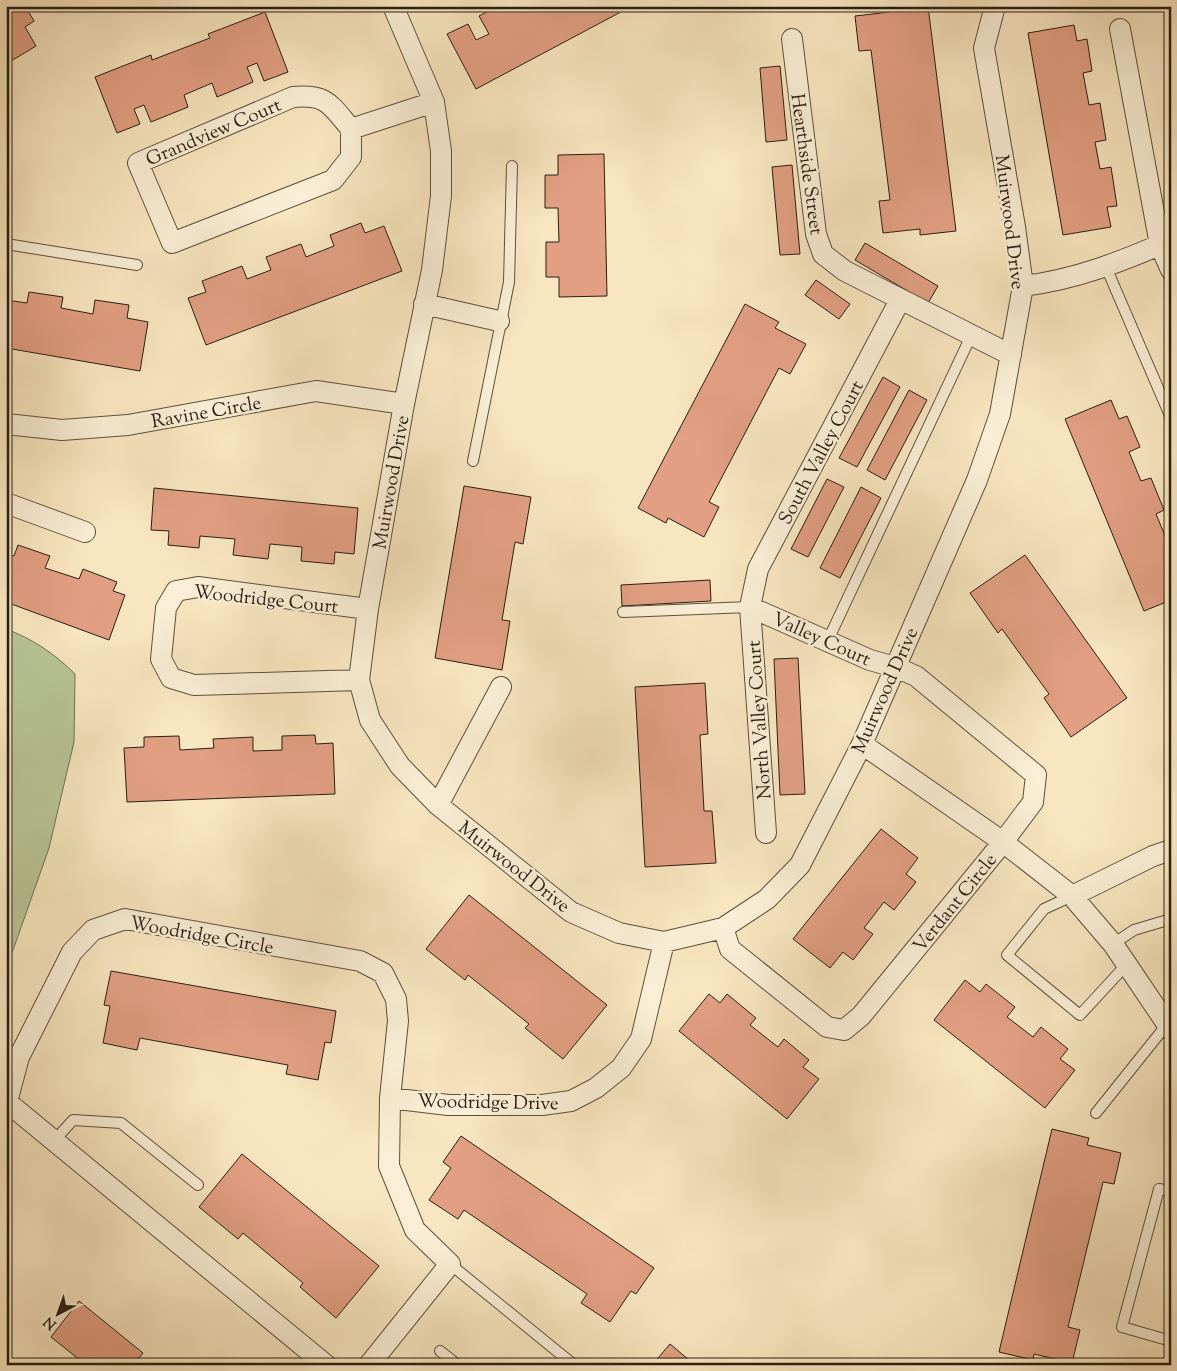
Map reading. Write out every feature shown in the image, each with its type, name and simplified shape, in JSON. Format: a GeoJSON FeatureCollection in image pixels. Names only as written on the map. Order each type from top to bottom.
{"type":"FeatureCollection","features":[{"type":"Feature","properties":{"kind":"street","name":"Muirwood Drive"},"geometry":{"type":"LineString","coordinates":[[396,7],[434,102],[441,151],[441,196],[432,270],[404,404],[368,609],[359,680],[370,720],[400,766],[438,805],[571,912],[620,933],[664,942],[724,928],[767,899],[800,865],[862,744],[978,480],[1000,414],[1023,286],[1016,227],[984,48],[995,6]]}},
{"type":"Feature","properties":{"kind":"street"},"geometry":{"type":"LineString","coordinates":[[1120,29],[1171,270]]}},
{"type":"Feature","properties":{"kind":"street","name":"Hearthside Street"},"geometry":{"type":"LineString","coordinates":[[792,39],[816,234],[823,254],[845,271],[1011,355]]}},
{"type":"Feature","properties":{"kind":"street","name":"Grandview Court"},"geometry":{"type":"LineString","coordinates":[[315,95],[332,106],[351,129],[351,157],[333,180],[172,243],[138,163],[293,97],[315,95]]}},
{"type":"Feature","properties":{"kind":"street"},"geometry":{"type":"LineString","coordinates":[[351,129],[434,102]]}},
{"type":"Feature","properties":{"kind":"street"},"geometry":{"type":"LineString","coordinates":[[1023,286],[1074,277],[1106,267],[1165,242]]}},
{"type":"Feature","properties":{"kind":"street","name":"South Valley Court"},"geometry":{"type":"LineString","coordinates":[[750,606],[758,569],[900,300]]}},
{"type":"Feature","properties":{"kind":"street"},"geometry":{"type":"LineString","coordinates":[[424,304],[500,321]]}},
{"type":"Feature","properties":{"kind":"street","name":"Ravine Circle"},"geometry":{"type":"LineString","coordinates":[[6,424],[62,430],[128,425],[316,391],[404,404]]}},
{"type":"Feature","properties":{"kind":"street"},"geometry":{"type":"LineString","coordinates":[[6,503],[84,532]]}},
{"type":"Feature","properties":{"kind":"street","name":"Woodridge Court"},"geometry":{"type":"LineString","coordinates":[[359,680],[194,685],[171,678],[161,659],[166,608],[176,591],[198,587],[368,609]]}},
{"type":"Feature","properties":{"kind":"street","name":"Valley Court"},"geometry":{"type":"LineString","coordinates":[[750,606],[870,660],[895,667]]}},
{"type":"Feature","properties":{"kind":"street","name":"North Valley Court"},"geometry":{"type":"LineString","coordinates":[[750,606],[766,833]]}},
{"type":"Feature","properties":{"kind":"street","name":"Verdant Circle"},"geometry":{"type":"LineString","coordinates":[[724,928],[730,949],[827,1027],[844,1030],[861,1016],[1003,842],[1032,802],[1036,775],[916,676],[895,667]]}},
{"type":"Feature","properties":{"kind":"street"},"geometry":{"type":"LineString","coordinates":[[438,805],[501,687]]}},
{"type":"Feature","properties":{"kind":"street"},"geometry":{"type":"LineString","coordinates":[[862,744],[1003,842],[1072,896],[1113,944],[1169,1026]]}},
{"type":"Feature","properties":{"kind":"street"},"geometry":{"type":"LineString","coordinates":[[1072,896],[1153,856],[1171,850]]}},
{"type":"Feature","properties":{"kind":"street","name":"Woodridge Circle"},"geometry":{"type":"LineString","coordinates":[[326,1365],[7,1102],[19,1057],[72,952],[93,930],[125,919],[360,961],[383,973],[396,999],[398,1021],[390,1098],[389,1166],[415,1230],[450,1264]]}},
{"type":"Feature","properties":{"kind":"street","name":"Woodridge Drive"},"geometry":{"type":"LineString","coordinates":[[390,1098],[448,1104],[542,1105],[571,1101],[596,1088],[621,1068],[641,1039],[664,942]]}},
{"type":"Feature","properties":{"kind":"street"},"geometry":{"type":"LineString","coordinates":[[369,1365],[450,1264]]}},
{"type":"Feature","properties":{"kind":"lane"},"geometry":{"type":"LineString","coordinates":[[473,462],[509,282],[512,166]]}},
{"type":"Feature","properties":{"kind":"lane"},"geometry":{"type":"LineString","coordinates":[[6,244],[137,265]]}},
{"type":"Feature","properties":{"kind":"lane"},"geometry":{"type":"LineString","coordinates":[[1106,267],[1171,418]]}},
{"type":"Feature","properties":{"kind":"lane"},"geometry":{"type":"LineString","coordinates":[[828,640],[971,336]]}},
{"type":"Feature","properties":{"kind":"lane"},"geometry":{"type":"LineString","coordinates":[[623,612],[750,606]]}},
{"type":"Feature","properties":{"kind":"lane"},"geometry":{"type":"LineString","coordinates":[[1072,896],[1044,910],[1007,956],[1080,1015],[1127,964]]}},
{"type":"Feature","properties":{"kind":"lane"},"geometry":{"type":"LineString","coordinates":[[1113,944],[1134,930],[1171,919]]}},
{"type":"Feature","properties":{"kind":"lane"},"geometry":{"type":"LineString","coordinates":[[1096,1113],[1169,1026]]}},
{"type":"Feature","properties":{"kind":"lane"},"geometry":{"type":"LineString","coordinates":[[54,1141],[73,1120],[121,1123],[198,1185]]}},
{"type":"Feature","properties":{"kind":"lane"},"geometry":{"type":"LineString","coordinates":[[1171,1192],[1159,1189],[1122,1327],[1171,1341]]}},
{"type":"Feature","properties":{"kind":"lane"},"geometry":{"type":"LineString","coordinates":[[450,1264],[574,1365]]}},
{"type":"Feature","properties":{"kind":"lane"},"geometry":{"type":"LineString","coordinates":[[440,1351],[458,1365]]}},
{"type":"Feature","properties":{"kind":"green space"},"geometry":{"type":"Polygon","coordinates":[[[6,629],[25,637],[43,648],[75,674],[74,742],[49,848],[6,970],[6,629]]]}},
{"type":"Feature","properties":{"kind":"building"},"geometry":{"type":"Polygon","coordinates":[[[6,6],[25,6],[34,21],[25,27],[36,46],[6,64],[6,6]]]}},
{"type":"Feature","properties":{"kind":"building"},"geometry":{"type":"Polygon","coordinates":[[[498,6],[517,6],[519,9],[523,6],[632,6],[476,89],[447,34],[468,24],[476,40],[489,34],[479,16],[498,6]]]}},
{"type":"Feature","properties":{"kind":"building"},"geometry":{"type":"Polygon","coordinates":[[[889,6],[928,6],[956,231],[920,235],[920,229],[883,233],[879,201],[890,200],[871,50],[859,51],[855,16],[890,12],[889,6]]]}},
{"type":"Feature","properties":{"kind":"building"},"geometry":{"type":"Polygon","coordinates":[[[265,12],[288,72],[264,81],[257,63],[247,67],[253,82],[217,97],[212,83],[184,95],[188,107],[151,122],[144,105],[134,109],[140,124],[117,133],[95,77],[151,55],[152,60],[210,38],[208,34],[265,12]]]}},
{"type":"Feature","properties":{"kind":"building"},"geometry":{"type":"Polygon","coordinates":[[[1074,25],[1077,41],[1087,39],[1092,71],[1083,73],[1089,105],[1100,103],[1106,140],[1095,142],[1100,169],[1111,167],[1117,206],[1107,207],[1111,227],[1063,235],[1028,33],[1074,25]]]}},
{"type":"Feature","properties":{"kind":"building"},"geometry":{"type":"Polygon","coordinates":[[[780,66],[787,140],[766,142],[760,68],[780,66]]]}},
{"type":"Feature","properties":{"kind":"building"},"geometry":{"type":"Polygon","coordinates":[[[604,154],[607,296],[559,297],[559,277],[546,277],[546,242],[559,242],[558,208],[545,208],[545,175],[558,175],[558,155],[604,154]]]}},
{"type":"Feature","properties":{"kind":"building"},"geometry":{"type":"Polygon","coordinates":[[[792,165],[800,254],[780,255],[772,167],[792,165]]]}},
{"type":"Feature","properties":{"kind":"building"},"geometry":{"type":"Polygon","coordinates":[[[361,223],[365,233],[384,226],[402,271],[206,345],[188,298],[206,292],[202,281],[242,266],[247,279],[271,270],[266,257],[301,244],[306,257],[334,246],[330,235],[361,223]]]}},
{"type":"Feature","properties":{"kind":"building"},"geometry":{"type":"Polygon","coordinates":[[[865,243],[938,286],[928,303],[855,260],[865,243]]]}},
{"type":"Feature","properties":{"kind":"building"},"geometry":{"type":"Polygon","coordinates":[[[816,280],[850,304],[839,319],[805,295],[816,280]]]}},
{"type":"Feature","properties":{"kind":"building"},"geometry":{"type":"Polygon","coordinates":[[[29,292],[63,297],[61,308],[93,314],[95,300],[129,305],[127,318],[148,322],[140,371],[6,348],[6,300],[27,303],[29,292]]]}},
{"type":"Feature","properties":{"kind":"building"},"geometry":{"type":"Polygon","coordinates":[[[745,304],[779,322],[775,328],[806,344],[790,374],[779,368],[709,502],[719,507],[704,537],[668,518],[666,523],[638,508],[745,304]]]}},
{"type":"Feature","properties":{"kind":"building"},"geometry":{"type":"Polygon","coordinates":[[[883,377],[900,387],[857,467],[839,458],[883,377]]]}},
{"type":"Feature","properties":{"kind":"building"},"geometry":{"type":"Polygon","coordinates":[[[909,390],[927,400],[885,480],[867,470],[909,390]]]}},
{"type":"Feature","properties":{"kind":"building"},"geometry":{"type":"Polygon","coordinates":[[[1111,400],[1119,419],[1127,416],[1140,447],[1129,452],[1141,481],[1151,478],[1164,510],[1156,514],[1168,543],[1171,542],[1171,600],[1144,611],[1065,419],[1111,400]]]}},
{"type":"Feature","properties":{"kind":"building"},"geometry":{"type":"Polygon","coordinates":[[[827,479],[844,487],[808,557],[791,549],[827,479]]]}},
{"type":"Feature","properties":{"kind":"building"},"geometry":{"type":"Polygon","coordinates":[[[464,486],[531,497],[523,544],[515,542],[502,620],[510,621],[502,670],[435,658],[464,486]]]}},
{"type":"Feature","properties":{"kind":"building"},"geometry":{"type":"Polygon","coordinates":[[[861,487],[881,498],[840,578],[820,568],[861,487]]]}},
{"type":"Feature","properties":{"kind":"building"},"geometry":{"type":"Polygon","coordinates":[[[154,488],[358,508],[354,554],[335,552],[334,564],[301,561],[302,547],[270,544],[268,559],[233,555],[235,539],[200,536],[199,548],[168,545],[169,531],[151,530],[154,488]]]}},
{"type":"Feature","properties":{"kind":"building"},"geometry":{"type":"Polygon","coordinates":[[[18,545],[50,556],[45,568],[79,579],[83,569],[117,582],[113,591],[125,595],[109,640],[6,602],[6,554],[14,556],[18,545]]]}},
{"type":"Feature","properties":{"kind":"building"},"geometry":{"type":"Polygon","coordinates":[[[1025,555],[1127,698],[1071,737],[1044,698],[1049,694],[1002,629],[998,633],[970,593],[1025,555]]]}},
{"type":"Feature","properties":{"kind":"building"},"geometry":{"type":"Polygon","coordinates":[[[710,580],[711,601],[622,606],[621,585],[710,580]]]}},
{"type":"Feature","properties":{"kind":"building"},"geometry":{"type":"Polygon","coordinates":[[[798,658],[805,794],[780,795],[774,659],[798,658]]]}},
{"type":"Feature","properties":{"kind":"building"},"geometry":{"type":"Polygon","coordinates":[[[705,683],[708,734],[700,735],[704,811],[712,811],[716,863],[645,867],[635,687],[705,683]]]}},
{"type":"Feature","properties":{"kind":"building"},"geometry":{"type":"Polygon","coordinates":[[[315,735],[316,744],[333,743],[335,794],[127,802],[124,748],[144,747],[144,737],[179,736],[180,750],[214,748],[213,739],[253,737],[253,751],[282,750],[282,736],[315,735]]]}},
{"type":"Feature","properties":{"kind":"building"},"geometry":{"type":"Polygon","coordinates":[[[881,829],[918,858],[906,874],[916,882],[894,910],[884,902],[864,928],[873,934],[853,960],[843,952],[830,968],[793,939],[881,829]]]}},
{"type":"Feature","properties":{"kind":"building"},"geometry":{"type":"Polygon","coordinates":[[[469,895],[607,1005],[563,1059],[525,1028],[529,1024],[468,975],[465,980],[426,949],[469,895]]]}},
{"type":"Feature","properties":{"kind":"building"},"geometry":{"type":"Polygon","coordinates":[[[111,971],[336,1011],[331,1043],[325,1042],[318,1080],[286,1074],[288,1065],[140,1038],[137,1050],[103,1043],[110,1006],[104,1005],[111,971]]]}},
{"type":"Feature","properties":{"kind":"building"},"geometry":{"type":"Polygon","coordinates":[[[965,980],[980,992],[986,984],[1015,1007],[1007,1017],[1033,1037],[1041,1027],[1068,1049],[1060,1059],[1075,1070],[1045,1108],[934,1020],[965,980]]]}},
{"type":"Feature","properties":{"kind":"building"},"geometry":{"type":"Polygon","coordinates":[[[709,994],[720,1003],[727,994],[756,1018],[750,1025],[778,1047],[784,1039],[809,1060],[803,1067],[819,1079],[787,1119],[679,1031],[709,994]]]}},
{"type":"Feature","properties":{"kind":"building"},"geometry":{"type":"Polygon","coordinates":[[[1052,1129],[1089,1138],[1087,1145],[1121,1153],[1114,1184],[1103,1182],[1068,1327],[1080,1330],[1072,1363],[1034,1354],[1033,1360],[999,1352],[1052,1129]]]}},
{"type":"Feature","properties":{"kind":"building"},"geometry":{"type":"Polygon","coordinates":[[[461,1136],[654,1268],[636,1294],[631,1291],[610,1322],[581,1303],[587,1294],[464,1210],[458,1219],[429,1200],[451,1168],[443,1162],[461,1136]]]}},
{"type":"Feature","properties":{"kind":"building"},"geometry":{"type":"Polygon","coordinates":[[[242,1154],[379,1266],[336,1318],[300,1287],[303,1283],[243,1233],[238,1239],[199,1207],[242,1154]]]}},
{"type":"Feature","properties":{"kind":"building"},"geometry":{"type":"Polygon","coordinates":[[[79,1301],[143,1353],[133,1365],[86,1365],[51,1337],[79,1301]]]}},
{"type":"Feature","properties":{"kind":"building"},"geometry":{"type":"Polygon","coordinates":[[[670,1344],[695,1365],[652,1365],[670,1344]]]}}]}
